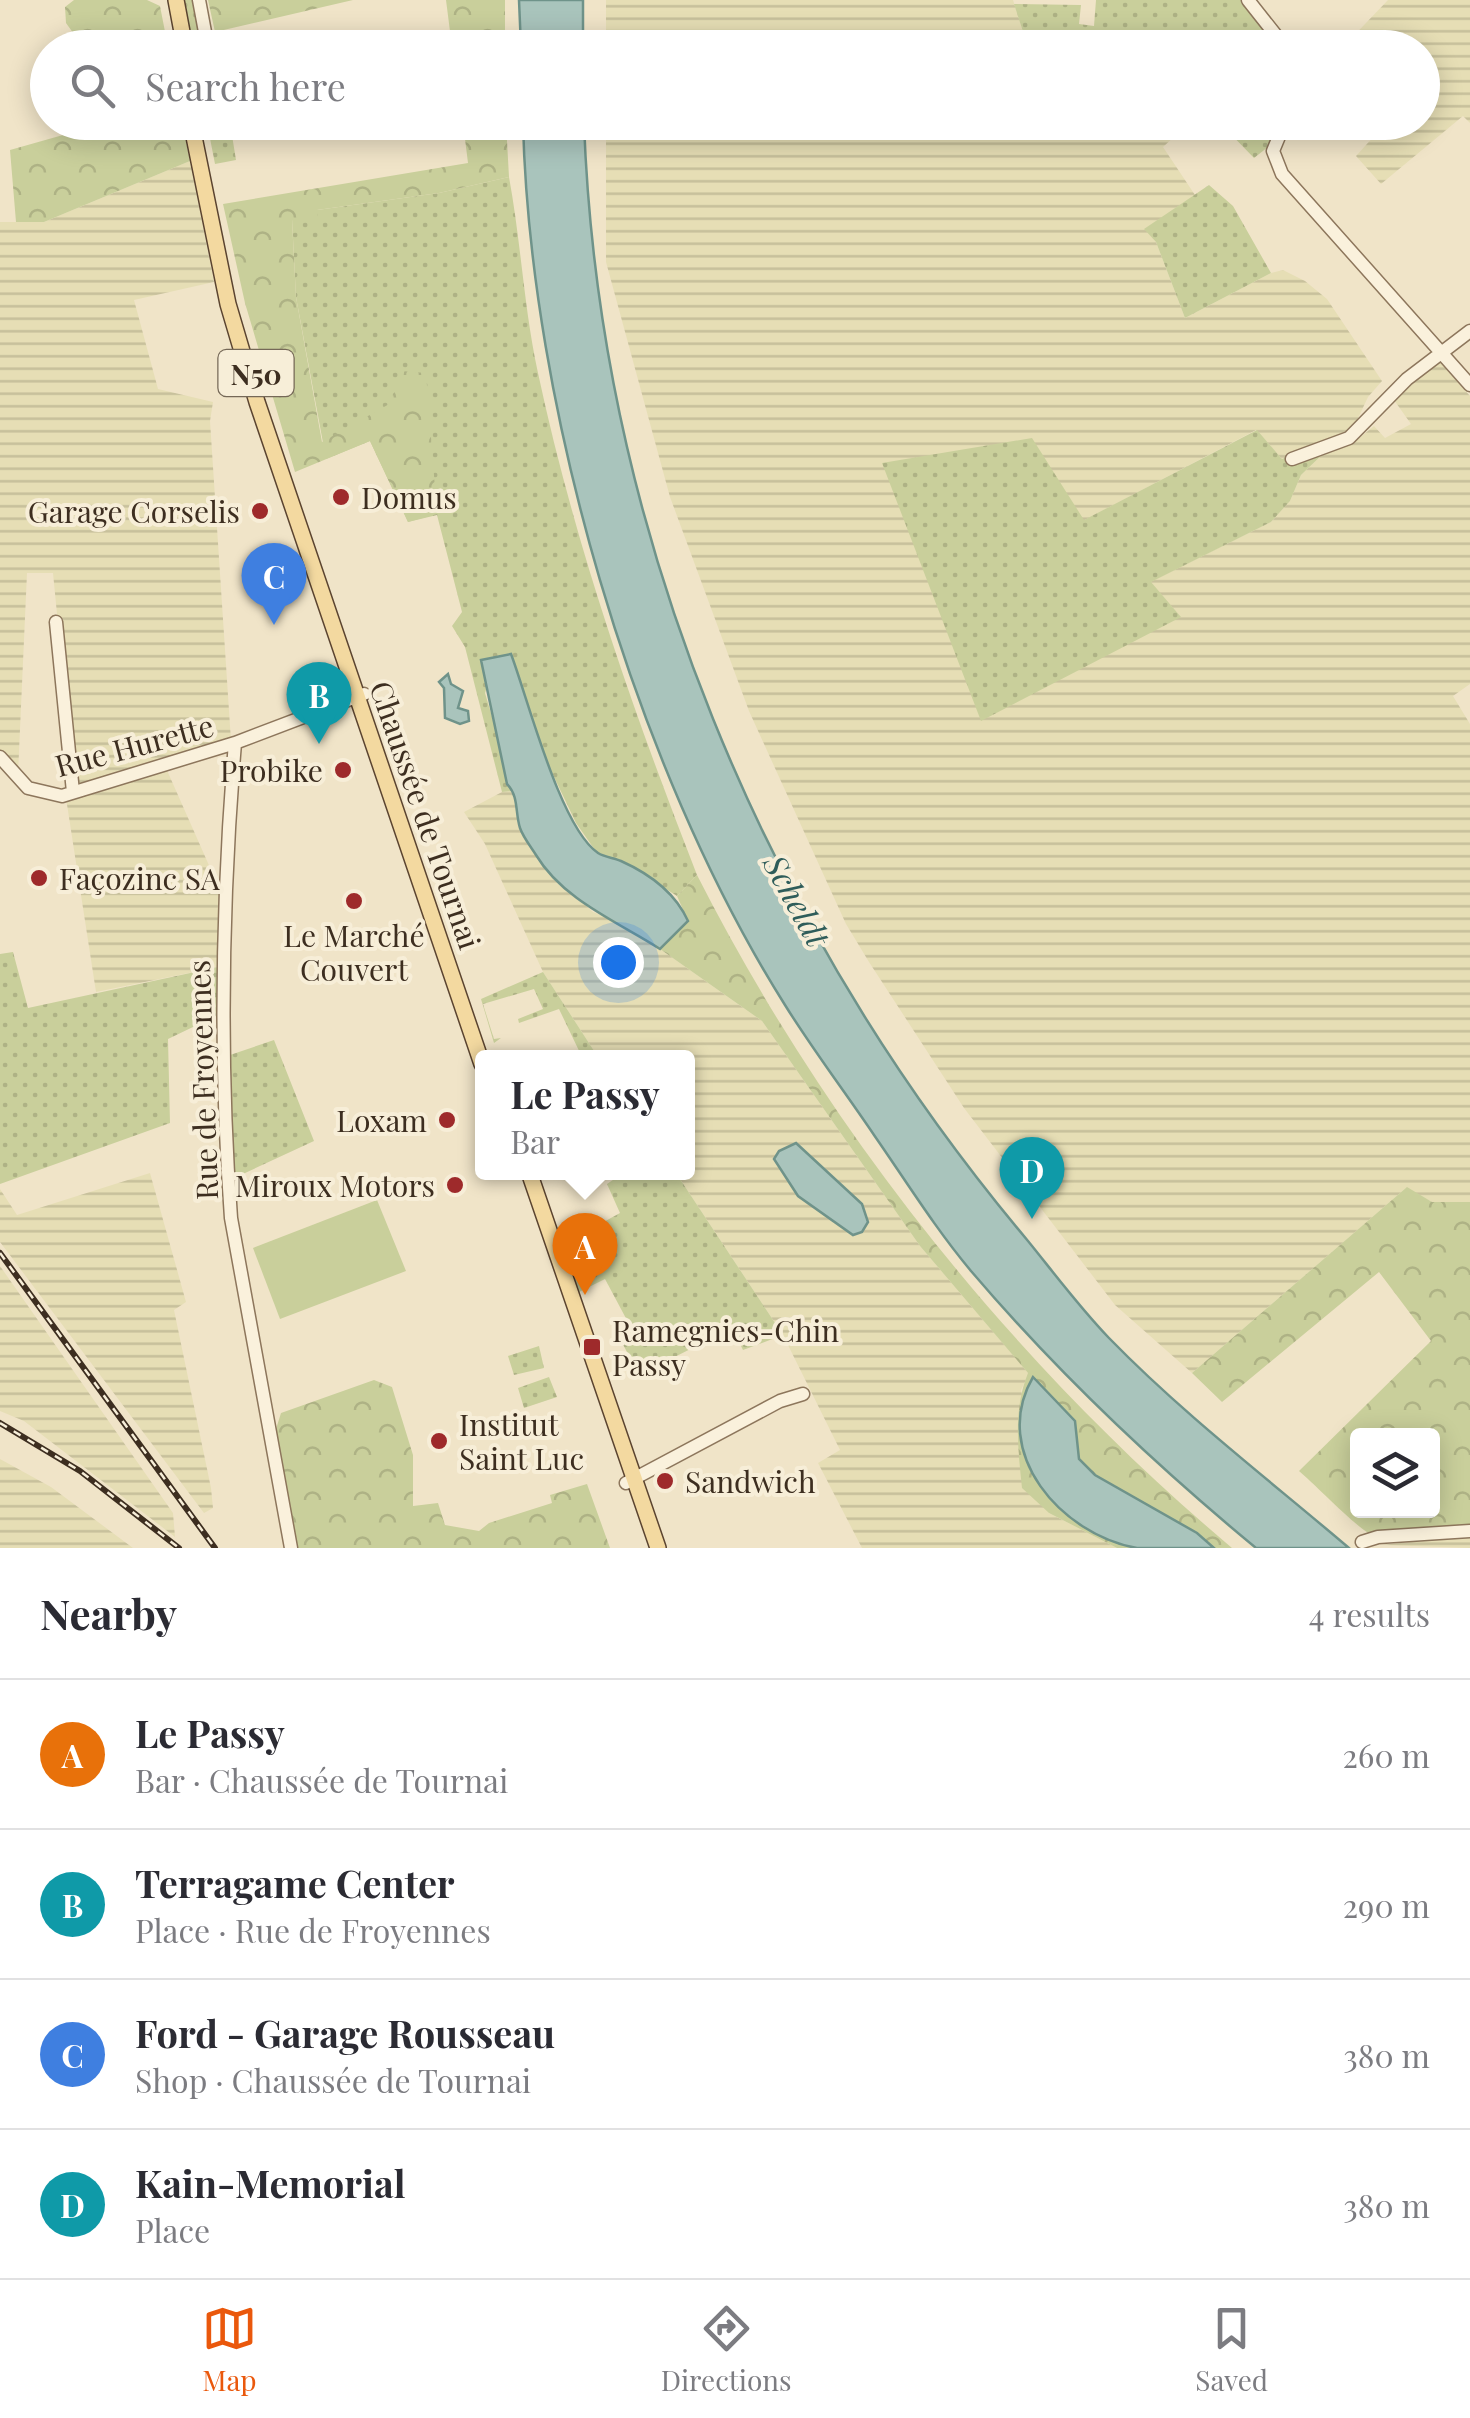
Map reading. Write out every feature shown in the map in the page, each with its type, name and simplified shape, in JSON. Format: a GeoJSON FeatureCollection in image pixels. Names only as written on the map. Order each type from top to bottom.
{"type":"FeatureCollection","features":[{"type":"Feature","properties":{"kind":"main road"},"geometry":{"type":"LineString","coordinates":[[168,0],[174,30]]}},
{"type":"Feature","properties":{"kind":"main road"},"geometry":{"type":"LineString","coordinates":[[176,0],[182,30]]}},
{"type":"Feature","properties":{"kind":"main road","name":"Chaussée de Tournai"},"geometry":{"type":"LineString","coordinates":[[195,140],[228,304],[477,1050]]}},
{"type":"Feature","properties":{"kind":"main road","name":"Chaussée de Tournai"},"geometry":{"type":"LineString","coordinates":[[203,140],[250,352],[360,696],[486,1050]]}},
{"type":"Feature","properties":{"kind":"main road"},"geometry":{"type":"LineString","coordinates":[[523,1180],[658,1548]]}},
{"type":"Feature","properties":{"kind":"main road"},"geometry":{"type":"LineString","coordinates":[[532,1180],[631,1482],[648,1548]]}},
{"type":"Feature","properties":{"kind":"street"},"geometry":{"type":"LineString","coordinates":[[199,0],[205,30]]}},
{"type":"Feature","properties":{"kind":"street"},"geometry":{"type":"LineString","coordinates":[[1248,0],[1272,30]]}},
{"type":"Feature","properties":{"kind":"street"},"geometry":{"type":"LineString","coordinates":[[1278,140],[1273,152],[1282,174],[1470,385]]}},
{"type":"Feature","properties":{"kind":"street"},"geometry":{"type":"LineString","coordinates":[[1292,460],[1349,438],[1394,391],[1470,331]]}},
{"type":"Feature","properties":{"kind":"street"},"geometry":{"type":"LineString","coordinates":[[56,622],[74,792]]}},
{"type":"Feature","properties":{"kind":"street"},"geometry":{"type":"LineString","coordinates":[[235,744],[360,696]]}},
{"type":"Feature","properties":{"kind":"street","name":"Rue Hurette"},"geometry":{"type":"LineString","coordinates":[[0,758],[28,788],[62,796],[235,744]]}},
{"type":"Feature","properties":{"kind":"street","name":"Rue de Froyennes"},"geometry":{"type":"LineString","coordinates":[[235,744],[222,896],[228,1186],[291,1548]]}},
{"type":"Feature","properties":{"kind":"street"},"geometry":{"type":"LineString","coordinates":[[631,1482],[780,1400],[803,1394]]}},
{"type":"Feature","properties":{"kind":"street"},"geometry":{"type":"LineString","coordinates":[[1362,1542],[1378,1537],[1470,1531]]}},
{"type":"Feature","properties":{"kind":"shaded area"},"geometry":{"type":"Polygon","coordinates":[[[606,0],[1013,0],[1023,30],[606,30],[606,0]]]}},
{"type":"Feature","properties":{"kind":"shaded area"},"geometry":{"type":"Polygon","coordinates":[[[1388,0],[1470,0],[1470,123],[1463,116],[1440,135],[1440,30],[1359,30],[1388,0]]]}},
{"type":"Feature","properties":{"kind":"shaded area"},"geometry":{"type":"Polygon","coordinates":[[[606,140],[1171,140],[1163,147],[1195,195],[1145,229],[1156,242],[1185,318],[1271,273],[1283,270],[1305,281],[1327,299],[1382,381],[1368,397],[1353,429],[1282,459],[1256,430],[1083,521],[882,463],[1180,616],[1150,582],[1271,522],[1290,501],[1301,475],[1324,453],[1358,439],[1374,426],[1385,438],[1411,424],[1394,400],[1439,361],[1470,396],[1470,684],[1453,696],[1470,724],[1470,1202],[1432,1202],[1406,1188],[1192,1373],[1115,1305],[964,1108],[846,924],[749,711],[670,497],[606,262],[606,140]]]}},
{"type":"Feature","properties":{"kind":"shaded area"},"geometry":{"type":"Polygon","coordinates":[[[1371,140],[1434,140],[1381,184],[1356,156],[1371,140]]]}},
{"type":"Feature","properties":{"kind":"shaded area"},"geometry":{"type":"Polygon","coordinates":[[[190,161],[214,282],[134,300],[158,389],[213,402],[210,421],[231,741],[74,788],[53,573],[27,573],[18,774],[0,751],[0,222],[44,222],[190,161]]]}},
{"type":"Feature","properties":{"kind":"shaded area"},"geometry":{"type":"Polygon","coordinates":[[[166,768],[219,888],[218,967],[96,992],[66,798],[166,768]]]}},
{"type":"Feature","properties":{"kind":"shaded area"},"geometry":{"type":"Polygon","coordinates":[[[514,791],[520,829],[543,866],[593,912],[615,920],[660,949],[762,1021],[920,1246],[1029,1374],[1021,1390],[1049,1513],[1117,1548],[862,1548],[818,1463],[840,1450],[783,1335],[681,1180],[695,1180],[695,1050],[593,1050],[543,972],[485,844],[464,812],[502,792],[514,791]]]}},
{"type":"Feature","properties":{"kind":"shaded area"},"geometry":{"type":"Polygon","coordinates":[[[150,1173],[186,1302],[174,1310],[211,1488],[213,1508],[204,1513],[0,1242],[0,1189],[17,1215],[150,1173]]]}},
{"type":"Feature","properties":{"kind":"shaded area"},"geometry":{"type":"Polygon","coordinates":[[[0,1266],[173,1513],[175,1537],[24,1421],[0,1411],[0,1266]]]}},
{"type":"Feature","properties":{"kind":"shaded area"},"geometry":{"type":"Polygon","coordinates":[[[0,1459],[51,1487],[133,1548],[0,1548],[0,1459]]]}},
{"type":"Feature","properties":{"kind":"shaded area"},"geometry":{"type":"Polygon","coordinates":[[[1470,1536],[1470,1548],[1381,1545],[1470,1536]]]}},
{"type":"Feature","properties":{"kind":"green space"},"geometry":{"type":"Polygon","coordinates":[[[74,0],[147,0],[160,6],[165,30],[71,30],[66,23],[65,7],[74,0]]]}},
{"type":"Feature","properties":{"kind":"green space"},"geometry":{"type":"Polygon","coordinates":[[[183,0],[192,0],[198,30],[189,30],[183,0]]]}},
{"type":"Feature","properties":{"kind":"green space"},"geometry":{"type":"Polygon","coordinates":[[[208,0],[353,0],[224,30],[215,30],[208,0]]]}},
{"type":"Feature","properties":{"kind":"green space"},"geometry":{"type":"Polygon","coordinates":[[[446,0],[505,0],[505,30],[450,30],[446,0]]]}},
{"type":"Feature","properties":{"kind":"green space"},"geometry":{"type":"Polygon","coordinates":[[[1096,0],[1247,0],[1271,30],[1022,30],[1014,4],[1081,5],[1079,24],[1094,26],[1096,0]]]}},
{"type":"Feature","properties":{"kind":"green space"},"geometry":{"type":"Polygon","coordinates":[[[45,140],[186,140],[190,161],[44,222],[16,222],[10,150],[45,140]]]}},
{"type":"Feature","properties":{"kind":"green space"},"geometry":{"type":"Polygon","coordinates":[[[210,140],[233,140],[236,160],[215,164],[210,140]]]}},
{"type":"Feature","properties":{"kind":"green space"},"geometry":{"type":"Polygon","coordinates":[[[465,140],[507,140],[509,177],[439,193],[317,210],[318,220],[292,220],[296,297],[322,442],[391,403],[401,371],[426,373],[437,514],[408,522],[370,441],[295,472],[245,303],[223,204],[468,163],[465,140]]]}},
{"type":"Feature","properties":{"kind":"green space"},"geometry":{"type":"Polygon","coordinates":[[[1237,140],[1272,140],[1268,147],[1254,158],[1237,140]]]}},
{"type":"Feature","properties":{"kind":"green space"},"geometry":{"type":"Polygon","coordinates":[[[509,177],[533,349],[569,501],[628,690],[697,875],[677,896],[622,861],[597,853],[576,823],[545,758],[511,654],[489,680],[485,693],[514,791],[502,792],[465,647],[452,626],[462,612],[437,515],[408,522],[370,441],[326,459],[296,297],[292,219],[317,220],[317,210],[439,193],[509,177]]]}},
{"type":"Feature","properties":{"kind":"green space"},"geometry":{"type":"Polygon","coordinates":[[[1209,185],[1233,206],[1271,273],[1185,318],[1156,242],[1144,229],[1209,185]]]}},
{"type":"Feature","properties":{"kind":"green space"},"geometry":{"type":"Polygon","coordinates":[[[1257,430],[1282,459],[1317,444],[1324,453],[1301,475],[1290,501],[1271,522],[1151,582],[1181,617],[981,721],[882,463],[1032,438],[1084,520],[1257,430]]]}},
{"type":"Feature","properties":{"kind":"green space"},"geometry":{"type":"Polygon","coordinates":[[[697,875],[748,970],[805,1062],[931,1238],[1074,1401],[1232,1548],[1117,1548],[1049,1513],[1022,1488],[1018,1415],[1028,1373],[920,1246],[762,1021],[660,949],[688,921],[677,896],[697,875]]]}},
{"type":"Feature","properties":{"kind":"green space"},"geometry":{"type":"Polygon","coordinates":[[[13,952],[28,1008],[218,967],[218,1015],[168,1039],[170,1123],[0,1184],[0,954],[13,952]]]}},
{"type":"Feature","properties":{"kind":"green space"},"geometry":{"type":"Polygon","coordinates":[[[543,972],[593,1050],[579,1050],[559,1009],[519,1023],[518,1019],[543,1009],[534,989],[483,1004],[494,1039],[501,1038],[494,1043],[481,999],[543,972]]]}},
{"type":"Feature","properties":{"kind":"green space"},"geometry":{"type":"Polygon","coordinates":[[[274,1040],[314,1141],[232,1179],[230,1055],[274,1040]]]}},
{"type":"Feature","properties":{"kind":"green space"},"geometry":{"type":"Polygon","coordinates":[[[613,1180],[681,1180],[783,1335],[743,1350],[732,1328],[639,1375],[617,1333],[629,1324],[605,1279],[577,1293],[571,1269],[580,1235],[620,1213],[607,1184],[613,1180]]]}},
{"type":"Feature","properties":{"kind":"green space"},"geometry":{"type":"Polygon","coordinates":[[[1407,1187],[1432,1202],[1470,1202],[1470,1528],[1376,1537],[1350,1518],[1299,1471],[1431,1341],[1379,1272],[1222,1402],[1192,1373],[1407,1187]]]}},
{"type":"Feature","properties":{"kind":"green space"},"geometry":{"type":"Polygon","coordinates":[[[377,1200],[406,1271],[280,1319],[253,1248],[377,1200]]]}},
{"type":"Feature","properties":{"kind":"green space"},"geometry":{"type":"Polygon","coordinates":[[[539,1346],[544,1368],[514,1375],[508,1356],[539,1346]]]}},
{"type":"Feature","properties":{"kind":"green space"},"geometry":{"type":"Polygon","coordinates":[[[549,1377],[557,1397],[524,1408],[518,1388],[549,1377]]]}},
{"type":"Feature","properties":{"kind":"green space"},"geometry":{"type":"Polygon","coordinates":[[[374,1380],[392,1387],[413,1455],[413,1506],[438,1503],[445,1525],[479,1531],[489,1523],[552,1503],[550,1495],[587,1484],[610,1548],[297,1548],[276,1429],[281,1413],[374,1380]]]}},
{"type":"Feature","properties":{"kind":"water"},"geometry":{"type":"Polygon","coordinates":[[[519,0],[583,0],[583,30],[520,30],[519,0]]]}},
{"type":"Feature","properties":{"kind":"water","name":"Scheldt"},"geometry":{"type":"Polygon","coordinates":[[[524,140],[585,140],[597,276],[623,427],[662,575],[713,719],[776,858],[850,992],[934,1120],[1098,1327],[1196,1420],[1349,1548],[1256,1548],[1107,1415],[1037,1345],[958,1255],[785,1005],[731,910],[681,806],[638,695],[600,580],[569,463],[546,346],[530,232],[524,140]]]}},
{"type":"Feature","properties":{"kind":"water"},"geometry":{"type":"Polygon","coordinates":[[[511,654],[558,790],[584,839],[598,853],[652,878],[676,901],[688,921],[660,949],[592,909],[561,885],[523,835],[507,784],[481,660],[511,654]]]}},
{"type":"Feature","properties":{"kind":"water"},"geometry":{"type":"Polygon","coordinates":[[[448,674],[451,684],[463,691],[458,708],[468,711],[469,721],[460,724],[445,718],[444,688],[439,682],[448,674]]]}},
{"type":"Feature","properties":{"kind":"water"},"geometry":{"type":"Polygon","coordinates":[[[796,1143],[862,1204],[868,1222],[862,1232],[853,1235],[798,1196],[774,1159],[779,1151],[796,1143]]]}},
{"type":"Feature","properties":{"kind":"water"},"geometry":{"type":"Polygon","coordinates":[[[1033,1377],[1075,1421],[1079,1459],[1095,1475],[1197,1533],[1214,1548],[1137,1548],[1109,1540],[1060,1508],[1040,1486],[1027,1461],[1020,1434],[1022,1406],[1033,1377]]]}},
{"type":"Feature","properties":{"kind":"railway"},"geometry":{"type":"LineString","coordinates":[[0,1253],[215,1548]]}},
{"type":"Feature","properties":{"kind":"railway"},"geometry":{"type":"LineString","coordinates":[[0,1423],[80,1471],[179,1548]]}},
{"type":"Feature","properties":{"kind":"place","name":"Domus"},"geometry":{"type":"Point","coordinates":[341,497]}},
{"type":"Feature","properties":{"kind":"place","name":"Garage Corselis"},"geometry":{"type":"Point","coordinates":[260,511]}},
{"type":"Feature","properties":{"kind":"place","name":"Ford - Garage Rousseau"},"geometry":{"type":"Point","coordinates":[274,625]}},
{"type":"Feature","properties":{"kind":"place","name":"Terragame Center"},"geometry":{"type":"Point","coordinates":[319,744]}},
{"type":"Feature","properties":{"kind":"place","name":"Probike"},"geometry":{"type":"Point","coordinates":[343,770]}},
{"type":"Feature","properties":{"kind":"place","name":"Façozinc SA"},"geometry":{"type":"Point","coordinates":[39,878]}},
{"type":"Feature","properties":{"kind":"place","name":"Le Marché Couvert"},"geometry":{"type":"Point","coordinates":[354,901]}},
{"type":"Feature","properties":{"kind":"place","name":"Loxam"},"geometry":{"type":"Point","coordinates":[447,1120]}},
{"type":"Feature","properties":{"kind":"place","name":"Miroux Motors"},"geometry":{"type":"Point","coordinates":[455,1185]}},
{"type":"Feature","properties":{"kind":"place","name":"Kain-Memorial"},"geometry":{"type":"Point","coordinates":[1032,1219]}},
{"type":"Feature","properties":{"kind":"place","name":"Le Passy"},"geometry":{"type":"Point","coordinates":[585,1295]}},
{"type":"Feature","properties":{"kind":"place","name":"Ramegnies-Chin Passy"},"geometry":{"type":"Point","coordinates":[592,1347]}},
{"type":"Feature","properties":{"kind":"place","name":"Institut Saint Luc"},"geometry":{"type":"Point","coordinates":[439,1441]}},
{"type":"Feature","properties":{"kind":"place","name":"Sandwich"},"geometry":{"type":"Point","coordinates":[665,1481]}}]}
